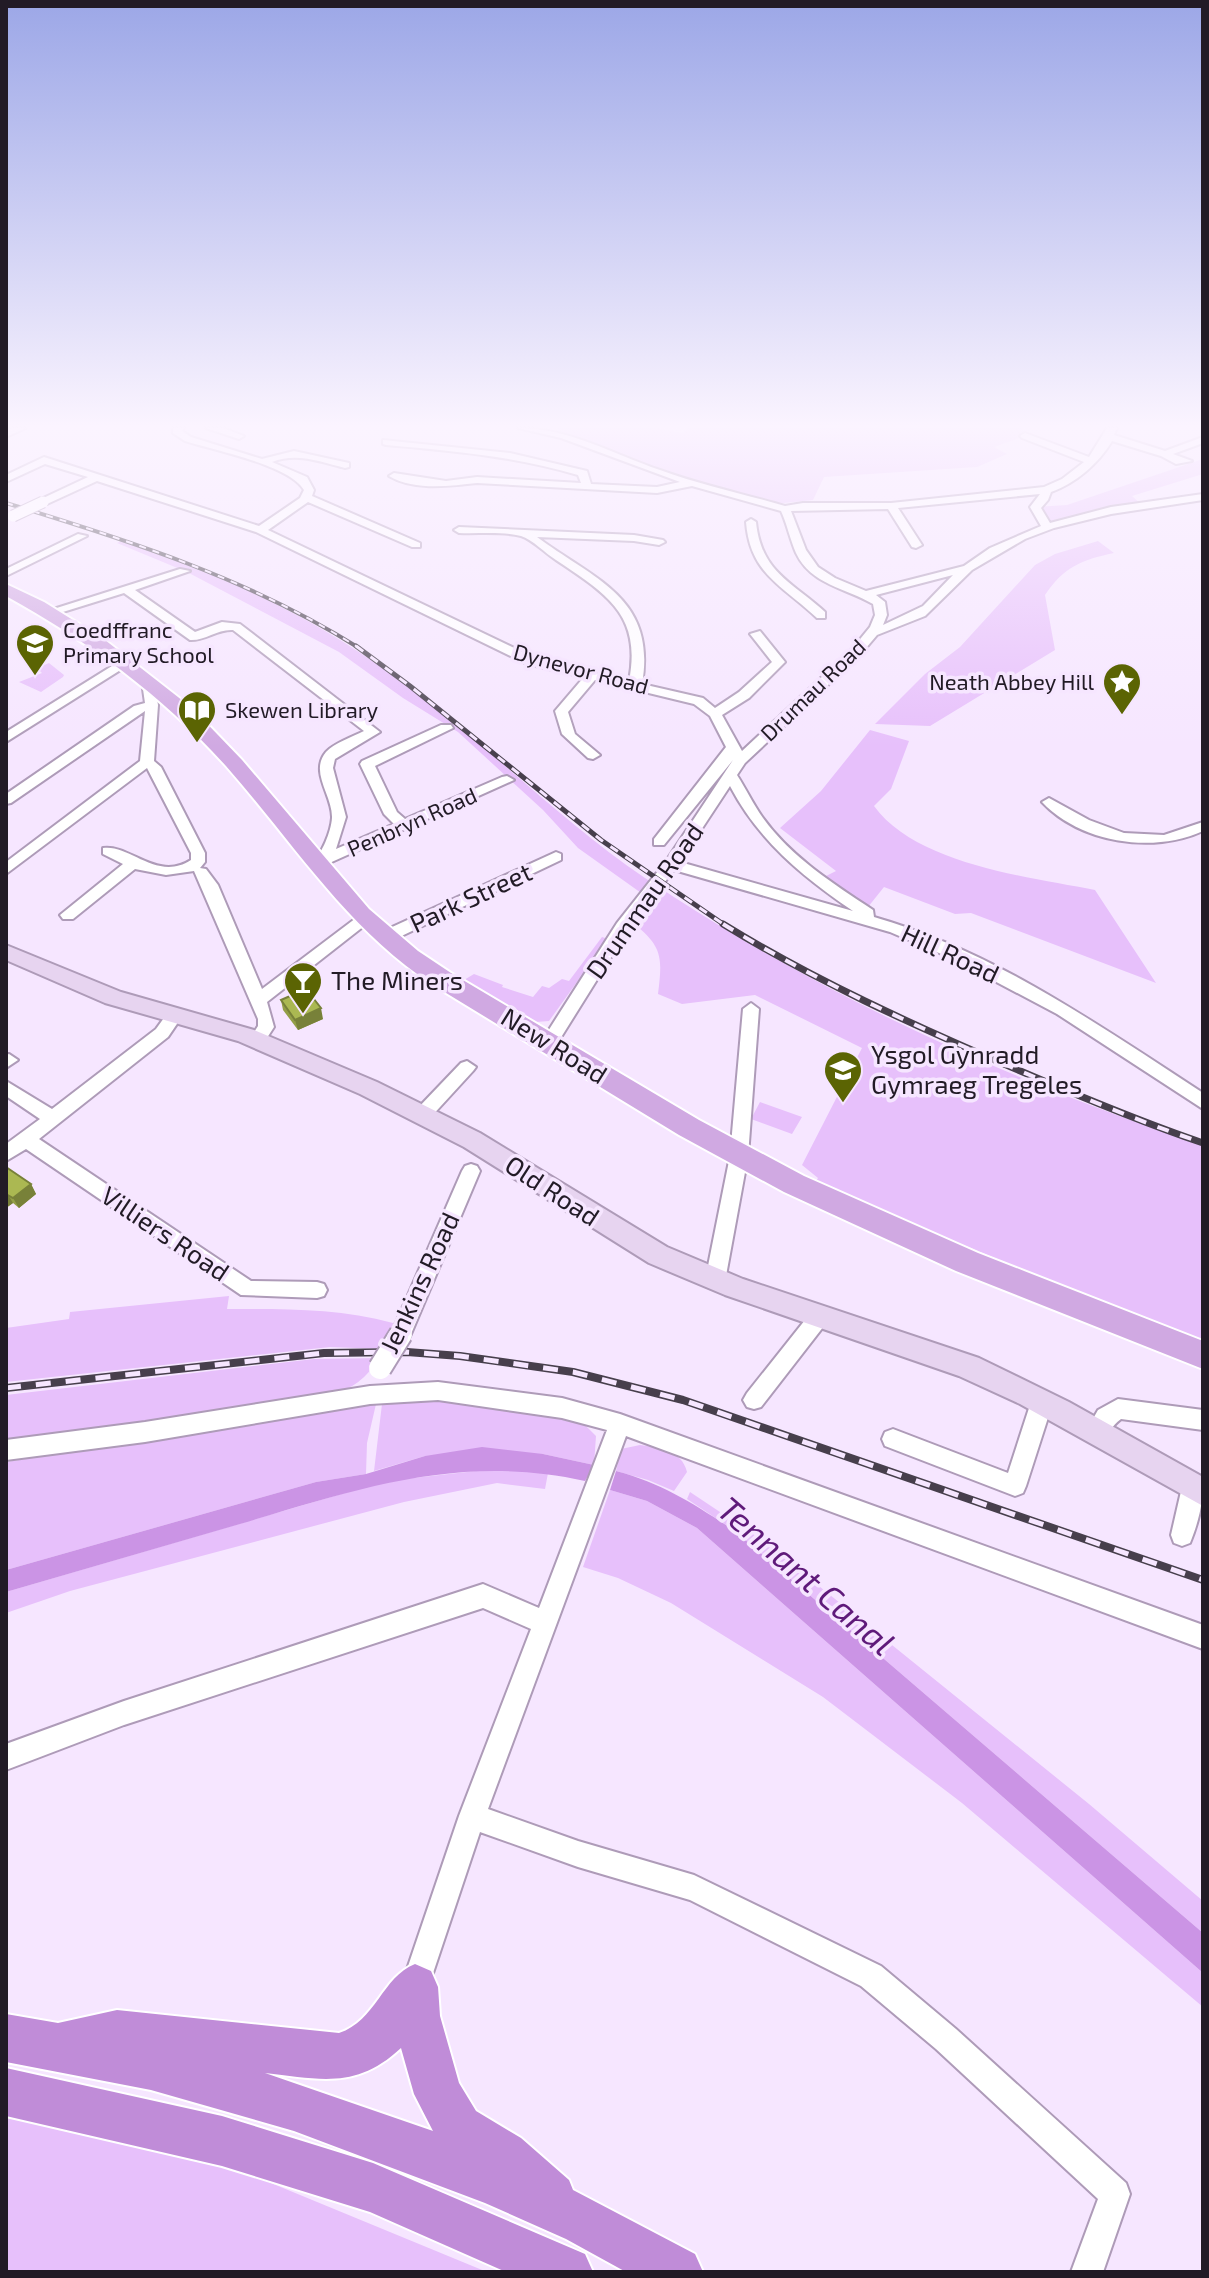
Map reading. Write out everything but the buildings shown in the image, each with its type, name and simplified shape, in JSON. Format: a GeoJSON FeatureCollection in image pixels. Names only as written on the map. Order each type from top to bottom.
{"type":"FeatureCollection","features":[{"type":"Feature","properties":{"kind":"highway"},"geometry":{"type":"LineString","coordinates":[[56,2045],[117,2034],[339,2057],[358,2052],[379,2040],[397,2021],[415,1987]]}},
{"type":"Feature","properties":{"kind":"highway"},"geometry":{"type":"LineString","coordinates":[[415,1987],[416,2016],[438,2094],[459,2128],[503,2156],[571,2215]]}},
{"type":"Feature","properties":{"kind":"highway"},"geometry":{"type":"LineString","coordinates":[[6,2038],[56,2045],[267,2097],[353,2124],[571,2215],[677,2272]]}},
{"type":"Feature","properties":{"kind":"highway"},"geometry":{"type":"LineString","coordinates":[[6,2092],[222,2141],[373,2188],[567,2272]]}},
{"type":"Feature","properties":{"kind":"main road","name":"New Road"},"geometry":{"type":"LineString","coordinates":[[6,589],[50,612],[124,664],[150,694],[231,759],[322,861],[365,919],[442,978],[739,1156],[898,1231],[1203,1355]]}},
{"type":"Feature","properties":{"kind":"main road","name":"Old Road"},"geometry":{"type":"LineString","coordinates":[[6,952],[101,994],[257,1040],[423,1114],[472,1139],[604,1225],[657,1255],[715,1281],[893,1338],[972,1368],[1097,1431],[1198,1490]]}},
{"type":"Feature","properties":{"kind":"street","name":"Dynevor Road"},"geometry":{"type":"LineString","coordinates":[[269,534],[531,661],[698,701],[715,714]]}},
{"type":"Feature","properties":{"kind":"street"},"geometry":{"type":"LineString","coordinates":[[390,534],[416,545]]}},
{"type":"Feature","properties":{"kind":"street"},"geometry":{"type":"LineString","coordinates":[[527,534],[622,604],[639,631],[642,662],[635,685]]}},
{"type":"Feature","properties":{"kind":"street"},"geometry":{"type":"LineString","coordinates":[[553,534],[659,542]]}},
{"type":"Feature","properties":{"kind":"street"},"geometry":{"type":"LineString","coordinates":[[751,534],[751,546],[774,579],[804,597],[821,615]]}},
{"type":"Feature","properties":{"kind":"street"},"geometry":{"type":"LineString","coordinates":[[797,534],[805,560],[831,581],[868,594],[968,568],[1030,534]]}},
{"type":"Feature","properties":{"kind":"street"},"geometry":{"type":"LineString","coordinates":[[909,534],[916,545]]}},
{"type":"Feature","properties":{"kind":"street"},"geometry":{"type":"LineString","coordinates":[[6,573],[82,536]]}},
{"type":"Feature","properties":{"kind":"street"},"geometry":{"type":"LineString","coordinates":[[873,632],[901,624],[932,606],[968,568]]}},
{"type":"Feature","properties":{"kind":"street"},"geometry":{"type":"LineString","coordinates":[[50,612],[184,571]]}},
{"type":"Feature","properties":{"kind":"street"},"geometry":{"type":"LineString","coordinates":[[804,597],[831,581]]}},
{"type":"Feature","properties":{"kind":"street"},"geometry":{"type":"LineString","coordinates":[[126,589],[194,637],[222,626],[236,627],[373,732],[333,752],[326,768],[339,817],[322,861]]}},
{"type":"Feature","properties":{"kind":"street","name":"Drumau Road"},"geometry":{"type":"LineString","coordinates":[[737,754],[856,652],[873,632],[881,609],[879,602],[868,594]]}},
{"type":"Feature","properties":{"kind":"street"},"geometry":{"type":"LineString","coordinates":[[737,754],[715,714],[744,695],[779,662],[756,634]]}},
{"type":"Feature","properties":{"kind":"street"},"geometry":{"type":"LineString","coordinates":[[6,738],[124,664]]}},
{"type":"Feature","properties":{"kind":"street"},"geometry":{"type":"LineString","coordinates":[[592,676],[561,711],[562,727],[576,743],[593,755]]}},
{"type":"Feature","properties":{"kind":"street"},"geometry":{"type":"LineString","coordinates":[[147,762],[150,694]]}},
{"type":"Feature","properties":{"kind":"street"},"geometry":{"type":"LineString","coordinates":[[6,800],[139,709],[150,694]]}},
{"type":"Feature","properties":{"kind":"street"},"geometry":{"type":"LineString","coordinates":[[404,826],[391,814],[367,764],[446,728]]}},
{"type":"Feature","properties":{"kind":"street","name":"Drummau Road"},"geometry":{"type":"LineString","coordinates":[[549,1043],[622,927],[732,777],[737,754]]}},
{"type":"Feature","properties":{"kind":"street","name":"Drummau Road"},"geometry":{"type":"LineString","coordinates":[[659,842],[737,754]]}},
{"type":"Feature","properties":{"kind":"street"},"geometry":{"type":"LineString","coordinates":[[147,762],[154,767],[198,853],[200,867],[259,1000],[266,1027],[257,1040]]}},
{"type":"Feature","properties":{"kind":"street"},"geometry":{"type":"LineString","coordinates":[[6,869],[147,762]]}},
{"type":"Feature","properties":{"kind":"street"},"geometry":{"type":"LineString","coordinates":[[732,777],[745,806],[773,843],[818,880],[873,918],[895,928]]}},
{"type":"Feature","properties":{"kind":"street","name":"Penbryn Road"},"geometry":{"type":"LineString","coordinates":[[322,861],[507,780]]}},
{"type":"Feature","properties":{"kind":"street"},"geometry":{"type":"LineString","coordinates":[[1049,802],[1071,819],[1136,839],[1168,839],[1203,826]]}},
{"type":"Feature","properties":{"kind":"street"},"geometry":{"type":"LineString","coordinates":[[108,851],[133,863],[168,871],[200,867]]}},
{"type":"Feature","properties":{"kind":"street","name":"Park Street"},"geometry":{"type":"LineString","coordinates":[[385,937],[472,899],[556,857]]}},
{"type":"Feature","properties":{"kind":"street"},"geometry":{"type":"LineString","coordinates":[[68,915],[133,863]]}},
{"type":"Feature","properties":{"kind":"street","name":"Hill Road"},"geometry":{"type":"LineString","coordinates":[[671,864],[895,928],[959,955],[1063,1010],[1203,1102]]}},
{"type":"Feature","properties":{"kind":"street"},"geometry":{"type":"LineString","coordinates":[[259,1000],[365,919]]}},
{"type":"Feature","properties":{"kind":"street"},"geometry":{"type":"LineString","coordinates":[[715,1281],[739,1156],[751,1009]]}},
{"type":"Feature","properties":{"kind":"street"},"geometry":{"type":"LineString","coordinates":[[6,1154],[162,1033],[175,1015]]}},
{"type":"Feature","properties":{"kind":"street"},"geometry":{"type":"LineString","coordinates":[[423,1114],[467,1067]]}},
{"type":"Feature","properties":{"kind":"street"},"geometry":{"type":"LineString","coordinates":[[6,1087],[52,1118]]}},
{"type":"Feature","properties":{"kind":"street","name":"Villiers Road"},"geometry":{"type":"LineString","coordinates":[[25,1139],[248,1289],[317,1290]]}},
{"type":"Feature","properties":{"kind":"street","name":"Jenkins Road"},"geometry":{"type":"LineString","coordinates":[[370,1395],[380,1368],[401,1334],[471,1171]]}},
{"type":"Feature","properties":{"kind":"street"},"geometry":{"type":"LineString","coordinates":[[754,1400],[820,1316]]}},
{"type":"Feature","properties":{"kind":"street"},"geometry":{"type":"LineString","coordinates":[[6,1450],[145,1432],[370,1395],[438,1391],[562,1408],[620,1424],[1203,1637]]}},
{"type":"Feature","properties":{"kind":"street"},"geometry":{"type":"LineString","coordinates":[[893,1439],[1015,1486],[1042,1402]]}},
{"type":"Feature","properties":{"kind":"street"},"geometry":{"type":"LineString","coordinates":[[1097,1431],[1106,1417],[1118,1409],[1203,1420]]}},
{"type":"Feature","properties":{"kind":"street"},"geometry":{"type":"LineString","coordinates":[[415,1987],[472,1816],[620,1424]]}},
{"type":"Feature","properties":{"kind":"street"},"geometry":{"type":"LineString","coordinates":[[1182,1535],[1198,1490]]}},
{"type":"Feature","properties":{"kind":"street"},"geometry":{"type":"LineString","coordinates":[[6,1757],[124,1713],[483,1596],[545,1623]]}},
{"type":"Feature","properties":{"kind":"street"},"geometry":{"type":"LineString","coordinates":[[472,1816],[578,1854],[694,1888],[871,1976],[946,2039],[1115,2194],[1087,2272]]}},
{"type":"Feature","properties":{"kind":"shaded area"},"geometry":{"type":"Polygon","coordinates":[[[123,540],[262,597],[360,653],[424,698],[612,854],[710,920],[777,960],[915,1031],[986,1063],[1130,1120],[1203,1145],[1203,1345],[815,1183],[818,1178],[802,1165],[862,1048],[755,995],[682,1004],[658,994],[659,955],[651,940],[634,924],[651,900],[578,848],[543,810],[458,732],[403,698],[339,652],[187,572],[117,543],[123,540]]]}},
{"type":"Feature","properties":{"kind":"shaded area"},"geometry":{"type":"Polygon","coordinates":[[[1098,541],[1114,553],[1074,566],[1045,595],[1055,650],[930,726],[875,724],[925,674],[960,647],[1035,565],[1055,554],[1098,541]]]}},
{"type":"Feature","properties":{"kind":"shaded area"},"geometry":{"type":"Polygon","coordinates":[[[49,663],[64,675],[41,692],[19,682],[42,673],[37,668],[49,663]]]}},
{"type":"Feature","properties":{"kind":"shaded area"},"geometry":{"type":"Polygon","coordinates":[[[870,730],[909,741],[891,789],[874,806],[893,826],[917,842],[975,865],[1095,890],[1156,983],[971,913],[955,914],[884,887],[864,912],[818,880],[836,871],[780,828],[821,791],[870,730]]]}},
{"type":"Feature","properties":{"kind":"shaded area"},"geometry":{"type":"Polygon","coordinates":[[[602,937],[608,939],[549,1021],[536,1022],[464,980],[474,974],[533,997],[542,986],[549,988],[562,979],[569,981],[602,937]]]}},
{"type":"Feature","properties":{"kind":"shaded area"},"geometry":{"type":"Polygon","coordinates":[[[760,1102],[802,1117],[792,1134],[751,1119],[760,1102]]]}},
{"type":"Feature","properties":{"kind":"shaded area"},"geometry":{"type":"Polygon","coordinates":[[[229,1296],[227,1309],[352,1314],[393,1323],[394,1332],[383,1349],[330,1347],[6,1382],[6,1328],[69,1319],[70,1312],[229,1296]]]}},
{"type":"Feature","properties":{"kind":"shaded area"},"geometry":{"type":"Polygon","coordinates":[[[379,1358],[358,1382],[330,1396],[6,1441],[6,1395],[314,1359],[379,1358]]]}},
{"type":"Feature","properties":{"kind":"shaded area"},"geometry":{"type":"Polygon","coordinates":[[[425,1399],[572,1417],[596,1436],[594,1465],[543,1454],[425,1456],[374,1471],[382,1404],[425,1399]]]}},
{"type":"Feature","properties":{"kind":"shaded area"},"geometry":{"type":"Polygon","coordinates":[[[376,1404],[367,1443],[366,1474],[316,1482],[6,1570],[6,1462],[376,1404]]]}},
{"type":"Feature","properties":{"kind":"shaded area"},"geometry":{"type":"Polygon","coordinates":[[[640,1445],[669,1451],[680,1459],[687,1472],[674,1491],[616,1471],[621,1449],[640,1445]]]}},
{"type":"Feature","properties":{"kind":"shaded area"},"geometry":{"type":"Polygon","coordinates":[[[482,1447],[543,1454],[594,1465],[585,1481],[539,1473],[495,1471],[452,1473],[368,1488],[6,1592],[6,1570],[316,1482],[366,1474],[425,1456],[482,1447]]]}},
{"type":"Feature","properties":{"kind":"shaded area"},"geometry":{"type":"Polygon","coordinates":[[[494,1469],[548,1473],[545,1489],[497,1483],[404,1502],[70,1591],[6,1613],[6,1592],[386,1481],[494,1469]]]}},
{"type":"Feature","properties":{"kind":"shaded area"},"geometry":{"type":"Polygon","coordinates":[[[616,1471],[664,1489],[735,1531],[1203,1933],[1203,1973],[697,1528],[647,1501],[610,1490],[616,1471]]]}},
{"type":"Feature","properties":{"kind":"shaded area"},"geometry":{"type":"Polygon","coordinates":[[[610,1490],[647,1501],[697,1528],[1203,1973],[1203,2007],[962,1803],[823,1697],[671,1603],[618,1578],[583,1567],[610,1490]]]}},
{"type":"Feature","properties":{"kind":"shaded area"},"geometry":{"type":"Polygon","coordinates":[[[690,1492],[762,1540],[1089,1804],[1203,1901],[1203,1933],[735,1531],[687,1499],[690,1492]]]}},
{"type":"Feature","properties":{"kind":"shaded area"},"geometry":{"type":"Polygon","coordinates":[[[6,2115],[247,2173],[487,2272],[6,2272],[6,2115]]]}},
{"type":"Feature","properties":{"kind":"railway"},"geometry":{"type":"LineString","coordinates":[[104,534],[187,564],[275,601],[357,647]]}},
{"type":"Feature","properties":{"kind":"railway"},"geometry":{"type":"LineString","coordinates":[[357,647],[601,840],[724,924]]}},
{"type":"Feature","properties":{"kind":"railway"},"geometry":{"type":"LineString","coordinates":[[724,924],[828,983],[937,1035],[1106,1107],[1203,1143]]}},
{"type":"Feature","properties":{"kind":"railway"},"geometry":{"type":"LineString","coordinates":[[6,1388],[324,1353],[407,1352],[460,1356],[573,1372],[683,1400],[1203,1580]]}},
{"type":"Feature","properties":{"kind":"place","name":"Coedffranc Primary School"},"geometry":{"type":"Point","coordinates":[35,677]}},
{"type":"Feature","properties":{"kind":"place","name":"Neath Abbey Hill"},"geometry":{"type":"Point","coordinates":[1122,716]}},
{"type":"Feature","properties":{"kind":"place","name":"Skewen Library"},"geometry":{"type":"Point","coordinates":[197,744]}},
{"type":"Feature","properties":{"kind":"place","name":"The Miners"},"geometry":{"type":"Point","coordinates":[303,1015]}},
{"type":"Feature","properties":{"kind":"place","name":"Ysgol Gynradd Gymraeg Tregeles"},"geometry":{"type":"Point","coordinates":[843,1104]}},
{"type":"Feature","properties":{"kind":"water label","name":"Tennant Canal"},"geometry":{"type":"Point","coordinates":[806,1576]}}]}
